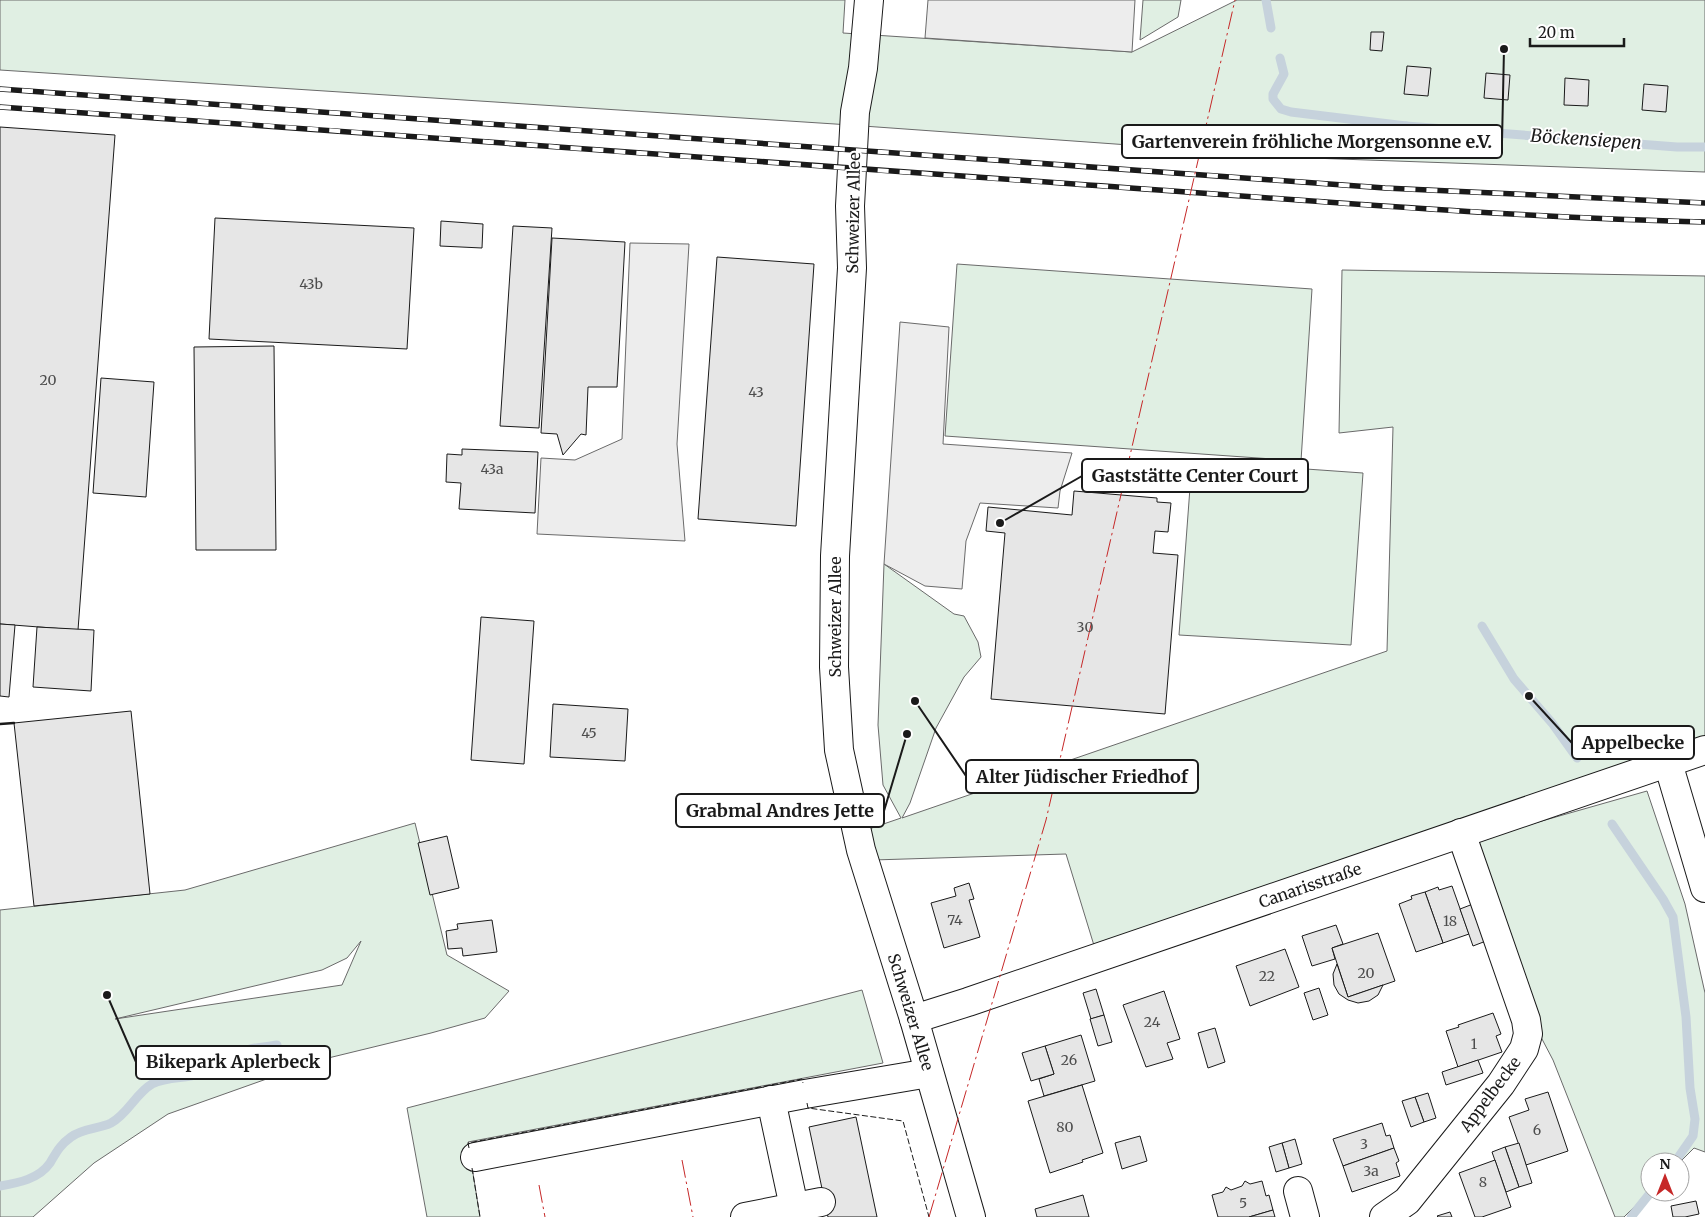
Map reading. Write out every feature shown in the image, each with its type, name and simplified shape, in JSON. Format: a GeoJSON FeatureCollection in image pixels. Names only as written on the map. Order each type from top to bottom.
{"type":"FeatureCollection","features":[{"type":"Feature","properties":{"kind":"street","name":"Schweizer Allee"},"geometry":{"type":"LineString","coordinates":[[869,0],[863,68],[855,112],[850,206],[852,268],[836,556],[834,668],[839,750],[861,850],[914,1019],[971,1217]]}},
{"type":"Feature","properties":{"kind":"street","name":"Canarisstraße"},"geometry":{"type":"LineString","coordinates":[[914,1019],[978,999],[1705,750]]}},
{"type":"Feature","properties":{"kind":"street"},"geometry":{"type":"LineString","coordinates":[[1668,762],[1705,888]]}},
{"type":"Feature","properties":{"kind":"street","name":"Appelbecke"},"geometry":{"type":"LineString","coordinates":[[1384,1217],[1407,1201],[1501,1084],[1524,1049],[1528,1034],[1526,1020],[1461,833]]}},
{"type":"Feature","properties":{"kind":"street"},"geometry":{"type":"LineString","coordinates":[[475,1156],[771,1100],[929,1073]]}},
{"type":"Feature","properties":{"kind":"street"},"geometry":{"type":"LineString","coordinates":[[771,1100],[794,1208]]}},
{"type":"Feature","properties":{"kind":"street"},"geometry":{"type":"LineString","coordinates":[[1298,1191],[1305,1217]]}},
{"type":"Feature","properties":{"kind":"street"},"geometry":{"type":"LineString","coordinates":[[745,1217],[821,1202]]}},
{"type":"Feature","properties":{"kind":"green space"},"geometry":{"type":"Polygon","coordinates":[[[0,0],[845,0],[843,33],[1132,52],[1237,0],[1705,0],[1705,172],[1311,158],[835,124],[0,70],[0,0]]]}},
{"type":"Feature","properties":{"kind":"green space"},"geometry":{"type":"Polygon","coordinates":[[[1143,0],[1181,0],[1178,17],[1140,40],[1143,0]]]}},
{"type":"Feature","properties":{"kind":"green space"},"geometry":{"type":"Polygon","coordinates":[[[957,264],[1312,289],[1301,461],[945,436],[957,264]]]}},
{"type":"Feature","properties":{"kind":"green space"},"geometry":{"type":"Polygon","coordinates":[[[1342,270],[1705,276],[1705,737],[1096,952],[1066,854],[873,860],[866,830],[901,818],[883,785],[878,725],[884,564],[954,614],[964,616],[978,642],[981,657],[964,677],[936,728],[910,803],[902,818],[1387,651],[1393,427],[1339,433],[1342,270]]]}},
{"type":"Feature","properties":{"kind":"green space"},"geometry":{"type":"Polygon","coordinates":[[[1192,461],[1363,473],[1351,645],[1179,635],[1192,461]]]}},
{"type":"Feature","properties":{"kind":"green space"},"geometry":{"type":"Polygon","coordinates":[[[1647,791],[1685,904],[1705,993],[1705,1152],[1694,1148],[1690,1152],[1640,1152],[1640,1201],[1624,1217],[1615,1217],[1553,1060],[1532,1020],[1468,842],[1647,791]]]}},
{"type":"Feature","properties":{"kind":"green space"},"geometry":{"type":"Polygon","coordinates":[[[415,823],[447,955],[509,991],[485,1018],[320,1060],[168,1114],[94,1163],[33,1217],[0,1217],[0,910],[185,890],[415,823]],[[361,941],[347,958],[322,970],[115,1019],[342,985],[361,941]]]}},
{"type":"Feature","properties":{"kind":"green space"},"geometry":{"type":"Polygon","coordinates":[[[862,990],[883,1063],[468,1142],[480,1217],[427,1217],[407,1108],[862,990]]]}},
{"type":"Feature","properties":{"kind":"shaded area"},"geometry":{"type":"Polygon","coordinates":[[[928,0],[1135,0],[1132,52],[925,38],[928,0]]]}},
{"type":"Feature","properties":{"kind":"shaded area"},"geometry":{"type":"Polygon","coordinates":[[[630,243],[689,244],[677,444],[685,541],[537,534],[541,458],[575,460],[622,439],[630,243]]]}},
{"type":"Feature","properties":{"kind":"shaded area"},"geometry":{"type":"Polygon","coordinates":[[[900,322],[949,327],[943,444],[1072,453],[1060,491],[1058,508],[980,503],[966,541],[962,589],[925,586],[884,564],[900,322]]]}},
{"type":"Feature","properties":{"kind":"building"},"geometry":{"type":"Polygon","coordinates":[[[1371,32],[1384,32],[1382,51],[1370,50],[1371,32]]]}},
{"type":"Feature","properties":{"kind":"building"},"geometry":{"type":"Polygon","coordinates":[[[1407,66],[1431,68],[1428,96],[1404,94],[1407,66]]]}},
{"type":"Feature","properties":{"kind":"building"},"geometry":{"type":"Polygon","coordinates":[[[1486,73],[1510,75],[1508,100],[1484,98],[1486,73]]]}},
{"type":"Feature","properties":{"kind":"building"},"geometry":{"type":"Polygon","coordinates":[[[1565,78],[1589,80],[1588,106],[1564,105],[1565,78]]]}},
{"type":"Feature","properties":{"kind":"building"},"geometry":{"type":"Polygon","coordinates":[[[1644,84],[1668,86],[1666,112],[1642,110],[1644,84]]]}},
{"type":"Feature","properties":{"kind":"building"},"geometry":{"type":"Polygon","coordinates":[[[0,127],[115,135],[78,630],[0,624],[0,127]]]}},
{"type":"Feature","properties":{"kind":"building"},"geometry":{"type":"Polygon","coordinates":[[[215,218],[414,228],[407,349],[209,339],[215,218]]]}},
{"type":"Feature","properties":{"kind":"building"},"geometry":{"type":"Polygon","coordinates":[[[441,221],[483,224],[482,248],[440,246],[441,221]]]}},
{"type":"Feature","properties":{"kind":"building"},"geometry":{"type":"Polygon","coordinates":[[[513,226],[552,228],[539,428],[500,426],[513,226]]]}},
{"type":"Feature","properties":{"kind":"building"},"geometry":{"type":"Polygon","coordinates":[[[552,238],[625,242],[617,387],[588,387],[586,435],[581,434],[563,455],[557,434],[541,433],[552,238]]]}},
{"type":"Feature","properties":{"kind":"building"},"geometry":{"type":"Polygon","coordinates":[[[717,257],[814,264],[796,526],[698,519],[717,257]]]}},
{"type":"Feature","properties":{"kind":"building"},"geometry":{"type":"Polygon","coordinates":[[[274,346],[276,550],[196,550],[194,347],[274,346]]]}},
{"type":"Feature","properties":{"kind":"building"},"geometry":{"type":"Polygon","coordinates":[[[101,378],[154,382],[146,497],[93,493],[101,378]]]}},
{"type":"Feature","properties":{"kind":"building"},"geometry":{"type":"Polygon","coordinates":[[[462,449],[538,452],[535,513],[459,509],[461,483],[446,482],[447,454],[462,455],[462,449]]]}},
{"type":"Feature","properties":{"kind":"building"},"geometry":{"type":"Polygon","coordinates":[[[1074,491],[1157,498],[1157,502],[1171,503],[1168,532],[1155,531],[1153,553],[1178,555],[1165,714],[991,699],[1005,533],[986,531],[988,507],[1072,515],[1074,491]]]}},
{"type":"Feature","properties":{"kind":"building"},"geometry":{"type":"Polygon","coordinates":[[[481,617],[534,621],[524,764],[471,760],[481,617]]]}},
{"type":"Feature","properties":{"kind":"building"},"geometry":{"type":"Polygon","coordinates":[[[0,624],[15,625],[9,697],[0,696],[0,624]]]}},
{"type":"Feature","properties":{"kind":"building"},"geometry":{"type":"Polygon","coordinates":[[[37,627],[94,630],[91,691],[33,687],[37,627]]]}},
{"type":"Feature","properties":{"kind":"building"},"geometry":{"type":"Polygon","coordinates":[[[553,704],[628,709],[625,761],[550,757],[553,704]]]}},
{"type":"Feature","properties":{"kind":"building"},"geometry":{"type":"Polygon","coordinates":[[[131,711],[150,894],[34,906],[14,723],[131,711]]]}},
{"type":"Feature","properties":{"kind":"building"},"geometry":{"type":"Polygon","coordinates":[[[447,836],[459,888],[430,895],[418,843],[447,836]]]}},
{"type":"Feature","properties":{"kind":"building"},"geometry":{"type":"Polygon","coordinates":[[[969,883],[974,899],[969,900],[980,937],[944,948],[931,903],[956,896],[954,888],[969,883]]]}},
{"type":"Feature","properties":{"kind":"building"},"geometry":{"type":"Polygon","coordinates":[[[1452,886],[1469,934],[1443,943],[1425,892],[1438,887],[1439,890],[1452,886]]]}},
{"type":"Feature","properties":{"kind":"building"},"geometry":{"type":"Polygon","coordinates":[[[1425,892],[1443,943],[1416,952],[1399,904],[1412,899],[1411,896],[1425,892]]]}},
{"type":"Feature","properties":{"kind":"building"},"geometry":{"type":"Polygon","coordinates":[[[1473,904],[1486,941],[1473,946],[1460,909],[1473,904]]]}},
{"type":"Feature","properties":{"kind":"building"},"geometry":{"type":"Polygon","coordinates":[[[492,920],[497,952],[463,956],[462,948],[448,949],[446,931],[458,929],[457,924],[492,920]]]}},
{"type":"Feature","properties":{"kind":"building"},"geometry":{"type":"Polygon","coordinates":[[[1336,925],[1343,944],[1332,948],[1335,959],[1312,966],[1302,936],[1336,925]]]}},
{"type":"Feature","properties":{"kind":"building"},"geometry":{"type":"Polygon","coordinates":[[[1378,933],[1395,981],[1348,997],[1332,948],[1378,933]]]}},
{"type":"Feature","properties":{"kind":"building"},"geometry":{"type":"Polygon","coordinates":[[[1285,949],[1299,987],[1250,1006],[1236,966],[1285,949]]]}},
{"type":"Feature","properties":{"kind":"building"},"geometry":{"type":"Polygon","coordinates":[[[1337,964],[1348,997],[1383,985],[1378,995],[1369,1001],[1358,1003],[1348,1000],[1339,994],[1334,985],[1333,974],[1337,964]]]}},
{"type":"Feature","properties":{"kind":"building"},"geometry":{"type":"Polygon","coordinates":[[[1319,988],[1328,1015],[1313,1020],[1304,993],[1319,988]]]}},
{"type":"Feature","properties":{"kind":"building"},"geometry":{"type":"Polygon","coordinates":[[[1096,989],[1104,1015],[1091,1019],[1083,993],[1096,989]]]}},
{"type":"Feature","properties":{"kind":"building"},"geometry":{"type":"Polygon","coordinates":[[[1164,991],[1180,1039],[1167,1043],[1173,1059],[1146,1067],[1123,1005],[1164,991]]]}},
{"type":"Feature","properties":{"kind":"building"},"geometry":{"type":"Polygon","coordinates":[[[1493,1013],[1501,1034],[1496,1036],[1502,1052],[1458,1067],[1446,1031],[1493,1013]]]}},
{"type":"Feature","properties":{"kind":"building"},"geometry":{"type":"Polygon","coordinates":[[[1104,1015],[1112,1042],[1098,1046],[1090,1019],[1104,1015]]]}},
{"type":"Feature","properties":{"kind":"building"},"geometry":{"type":"Polygon","coordinates":[[[1215,1028],[1225,1062],[1208,1068],[1198,1033],[1215,1028]]]}},
{"type":"Feature","properties":{"kind":"building"},"geometry":{"type":"Polygon","coordinates":[[[1081,1035],[1095,1081],[1044,1096],[1039,1079],[1054,1074],[1045,1046],[1081,1035]]]}},
{"type":"Feature","properties":{"kind":"building"},"geometry":{"type":"Polygon","coordinates":[[[1045,1046],[1054,1074],[1031,1081],[1022,1053],[1045,1046]]]}},
{"type":"Feature","properties":{"kind":"building"},"geometry":{"type":"Polygon","coordinates":[[[1478,1060],[1483,1073],[1446,1085],[1442,1072],[1478,1060]]]}},
{"type":"Feature","properties":{"kind":"building"},"geometry":{"type":"Polygon","coordinates":[[[1082,1085],[1103,1153],[1050,1173],[1028,1101],[1082,1085]]]}},
{"type":"Feature","properties":{"kind":"building"},"geometry":{"type":"Polygon","coordinates":[[[1548,1092],[1568,1151],[1526,1165],[1509,1117],[1529,1110],[1525,1099],[1548,1092]]]}},
{"type":"Feature","properties":{"kind":"building"},"geometry":{"type":"Polygon","coordinates":[[[1428,1093],[1436,1118],[1424,1122],[1415,1097],[1428,1093]]]}},
{"type":"Feature","properties":{"kind":"building"},"geometry":{"type":"Polygon","coordinates":[[[1415,1097],[1424,1122],[1411,1127],[1402,1101],[1415,1097]]]}},
{"type":"Feature","properties":{"kind":"building"},"geometry":{"type":"Polygon","coordinates":[[[856,1117],[877,1217],[828,1217],[809,1127],[856,1117]]]}},
{"type":"Feature","properties":{"kind":"building"},"geometry":{"type":"Polygon","coordinates":[[[1382,1123],[1386,1136],[1390,1135],[1394,1148],[1343,1166],[1333,1139],[1382,1123]]]}},
{"type":"Feature","properties":{"kind":"building"},"geometry":{"type":"Polygon","coordinates":[[[1140,1136],[1147,1161],[1122,1169],[1115,1143],[1140,1136]]]}},
{"type":"Feature","properties":{"kind":"building"},"geometry":{"type":"Polygon","coordinates":[[[1295,1139],[1302,1164],[1289,1168],[1282,1143],[1295,1139]]]}},
{"type":"Feature","properties":{"kind":"building"},"geometry":{"type":"Polygon","coordinates":[[[1282,1143],[1289,1168],[1276,1172],[1269,1147],[1282,1143]]]}},
{"type":"Feature","properties":{"kind":"building"},"geometry":{"type":"Polygon","coordinates":[[[1519,1143],[1532,1183],[1519,1187],[1505,1147],[1519,1143]]]}},
{"type":"Feature","properties":{"kind":"building"},"geometry":{"type":"Polygon","coordinates":[[[1505,1147],[1519,1187],[1506,1192],[1492,1152],[1505,1147]]]}},
{"type":"Feature","properties":{"kind":"building"},"geometry":{"type":"Polygon","coordinates":[[[1394,1148],[1399,1161],[1396,1163],[1400,1176],[1352,1192],[1343,1166],[1394,1148]]]}},
{"type":"Feature","properties":{"kind":"building"},"geometry":{"type":"Polygon","coordinates":[[[1495,1160],[1511,1207],[1482,1217],[1475,1217],[1459,1173],[1495,1160]]]}},
{"type":"Feature","properties":{"kind":"building"},"geometry":{"type":"Polygon","coordinates":[[[1245,1181],[1250,1184],[1262,1181],[1266,1196],[1269,1195],[1273,1210],[1249,1217],[1218,1217],[1212,1195],[1223,1192],[1226,1187],[1231,1190],[1242,1186],[1245,1181]]]}},
{"type":"Feature","properties":{"kind":"building"},"geometry":{"type":"Polygon","coordinates":[[[1083,1195],[1089,1217],[1037,1217],[1035,1209],[1083,1195]]]}},
{"type":"Feature","properties":{"kind":"building"},"geometry":{"type":"Polygon","coordinates":[[[1696,1201],[1699,1214],[1673,1217],[1671,1206],[1696,1201]]]}},
{"type":"Feature","properties":{"kind":"building"},"geometry":{"type":"Polygon","coordinates":[[[1273,1210],[1275,1217],[1249,1217],[1273,1210]]]}},
{"type":"Feature","properties":{"kind":"building"},"geometry":{"type":"Polygon","coordinates":[[[1450,1212],[1452,1217],[1437,1216],[1450,1212]]]}},
{"type":"Feature","properties":{"kind":"waterway","name":"Appelbecke"},"geometry":{"type":"LineString","coordinates":[[1266,0],[1271,28]]}},
{"type":"Feature","properties":{"kind":"waterway","name":"Appelbecke"},"geometry":{"type":"LineString","coordinates":[[1280,58],[1284,74],[1273,94],[1273,99],[1281,109],[1291,112],[1406,126],[1406,135]]}},
{"type":"Feature","properties":{"kind":"waterway","name":"Böckensiepen"},"geometry":{"type":"LineString","coordinates":[[1406,126],[1677,147],[1705,147]]}},
{"type":"Feature","properties":{"kind":"waterway","name":"Appelbecke"},"geometry":{"type":"LineString","coordinates":[[1482,626],[1514,679],[1552,723],[1577,758]]}},
{"type":"Feature","properties":{"kind":"waterway","name":"Appelbecke"},"geometry":{"type":"LineString","coordinates":[[1612,824],[1663,899],[1673,917],[1686,1017],[1690,1088],[1695,1119],[1693,1136],[1682,1152]]}},
{"type":"Feature","properties":{"kind":"waterway"},"geometry":{"type":"LineString","coordinates":[[0,1186],[21,1182],[40,1173],[67,1140],[81,1132],[111,1123],[152,1084],[158,1081],[208,1072],[232,1061],[244,1051],[277,1045]]}},
{"type":"Feature","properties":{"kind":"waterway","name":"Appelbecke"},"geometry":{"type":"LineString","coordinates":[[1631,1217],[1643,1202]]}},
{"type":"Feature","properties":{"kind":"railway"},"geometry":{"type":"LineString","coordinates":[[0,89],[1385,188],[1705,203]]}},
{"type":"Feature","properties":{"kind":"railway"},"geometry":{"type":"LineString","coordinates":[[0,107],[1396,207],[1628,220],[1705,222]]}},
{"type":"Feature","properties":{"kind":"fence"},"geometry":{"type":"LineString","coordinates":[[469,1148],[468,1143],[802,1079],[803,1083]]}},
{"type":"Feature","properties":{"kind":"fence"},"geometry":{"type":"LineString","coordinates":[[807,1103],[808,1108],[903,1121],[929,1217]]}},
{"type":"Feature","properties":{"kind":"fence"},"geometry":{"type":"LineString","coordinates":[[472,1168],[480,1217]]}},
{"type":"Feature","properties":{"kind":"wall"},"geometry":{"type":"LineString","coordinates":[[0,724],[14,723]]}},
{"type":"Feature","properties":{"kind":"power"},"geometry":{"type":"LineString","coordinates":[[929,1217],[1046,820],[1235,0]]}},
{"type":"Feature","properties":{"kind":"power"},"geometry":{"type":"LineString","coordinates":[[682,1160],[693,1217]]}},
{"type":"Feature","properties":{"kind":"power"},"geometry":{"type":"LineString","coordinates":[[539,1185],[545,1217]]}},
{"type":"Feature","properties":{"kind":"place","name":"Gartenverein fröhliche Morgensonne e.V."},"geometry":{"type":"Point","coordinates":[1504,49]}},
{"type":"Feature","properties":{"kind":"place","name":"Gaststätte Center Court"},"geometry":{"type":"Point","coordinates":[1000,523]}},
{"type":"Feature","properties":{"kind":"place","name":"Appelbecke"},"geometry":{"type":"Point","coordinates":[1529,696]}},
{"type":"Feature","properties":{"kind":"place","name":"Alter Jüdischer Friedhof"},"geometry":{"type":"Point","coordinates":[915,701]}},
{"type":"Feature","properties":{"kind":"place","name":"Grabmal Andres Jette"},"geometry":{"type":"Point","coordinates":[907,734]}},
{"type":"Feature","properties":{"kind":"place","name":"Bikepark Aplerbeck"},"geometry":{"type":"Point","coordinates":[107,995]}}]}
